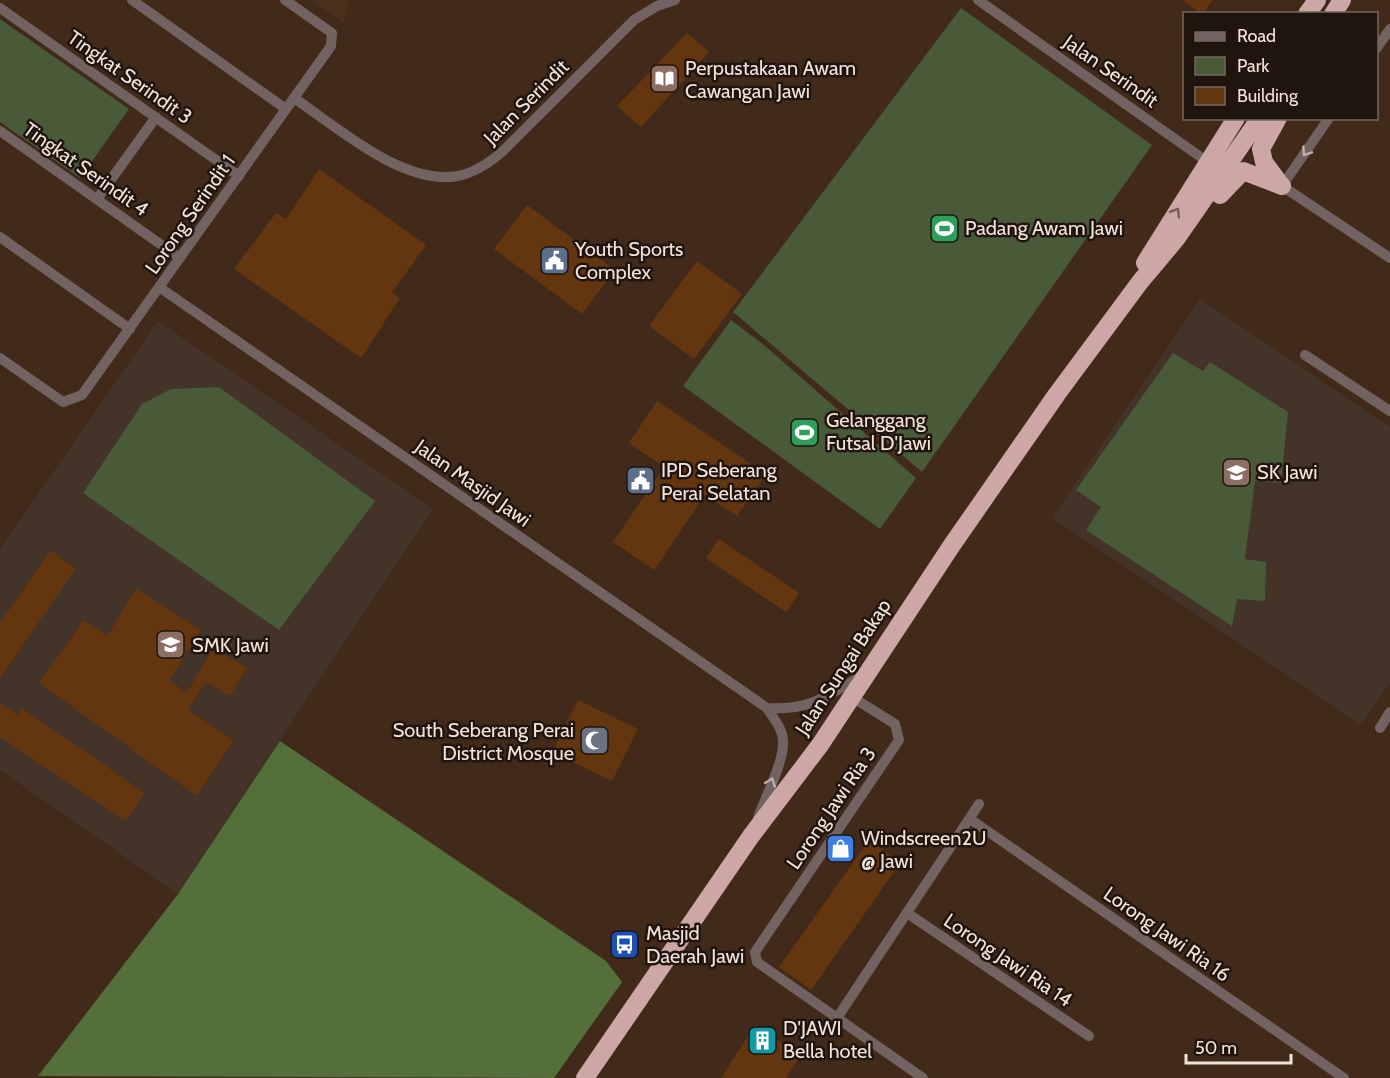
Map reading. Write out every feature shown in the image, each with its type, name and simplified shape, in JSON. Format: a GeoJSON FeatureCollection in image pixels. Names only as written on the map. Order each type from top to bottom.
{"type":"FeatureCollection","features":[{"type":"Feature","properties":{"kind":"highway","name":"Jalan Sungai Bakap"},"geometry":{"type":"LineString","coordinates":[[1140,282],[1145,263],[1235,120]]}},
{"type":"Feature","properties":{"kind":"highway","name":"Jalan Sungai Bakap"},"geometry":{"type":"LineString","coordinates":[[585,1078],[751,837],[852,697],[952,545],[1140,282],[1176,239],[1259,120]]}},
{"type":"Feature","properties":{"kind":"highway"},"geometry":{"type":"LineString","coordinates":[[1277,120],[1261,148],[1264,162],[1282,186]]}},
{"type":"Feature","properties":{"kind":"highway"},"geometry":{"type":"LineString","coordinates":[[1176,239],[1193,226],[1243,171],[1282,186]]}},
{"type":"Feature","properties":{"kind":"street"},"geometry":{"type":"LineString","coordinates":[[132,0],[286,110]]}},
{"type":"Feature","properties":{"kind":"street","name":"Lorong Serindit 1"},"geometry":{"type":"LineString","coordinates":[[0,358],[63,402],[82,395],[331,46],[332,33],[285,0]]}},
{"type":"Feature","properties":{"kind":"street","name":"Jalan Serindit"},"geometry":{"type":"LineString","coordinates":[[294,98],[378,155],[419,174],[458,176],[488,164],[502,152],[634,20],[657,6],[675,0]]}},
{"type":"Feature","properties":{"kind":"street","name":"Jalan Serindit"},"geometry":{"type":"LineString","coordinates":[[978,0],[1222,172]]}},
{"type":"Feature","properties":{"kind":"street","name":"Tingkat Serindit 3"},"geometry":{"type":"LineString","coordinates":[[0,8],[239,176]]}},
{"type":"Feature","properties":{"kind":"street"},"geometry":{"type":"LineString","coordinates":[[1378,48],[1390,30]]}},
{"type":"Feature","properties":{"kind":"street"},"geometry":{"type":"LineString","coordinates":[[97,199],[156,117]]}},
{"type":"Feature","properties":{"kind":"street"},"geometry":{"type":"LineString","coordinates":[[1328,120],[1282,186],[1390,257]]}},
{"type":"Feature","properties":{"kind":"street","name":"Tingkat Serindit 4"},"geometry":{"type":"LineString","coordinates":[[0,131],[180,258]]}},
{"type":"Feature","properties":{"kind":"street"},"geometry":{"type":"LineString","coordinates":[[0,237],[130,329]]}},
{"type":"Feature","properties":{"kind":"street","name":"Jalan Masjid Jawi"},"geometry":{"type":"LineString","coordinates":[[159,288],[766,708],[780,728],[783,741],[781,758],[751,837]]}},
{"type":"Feature","properties":{"kind":"street"},"geometry":{"type":"LineString","coordinates":[[1305,355],[1390,411]]}},
{"type":"Feature","properties":{"kind":"street"},"geometry":{"type":"LineString","coordinates":[[766,708],[790,710],[806,706],[867,673]]}},
{"type":"Feature","properties":{"kind":"street","name":"Lorong Jawi Ria 3"},"geometry":{"type":"LineString","coordinates":[[837,1018],[757,962],[755,952],[899,740],[895,724],[852,697]]}},
{"type":"Feature","properties":{"kind":"street"},"geometry":{"type":"LineString","coordinates":[[1380,728],[1390,712]]}},
{"type":"Feature","properties":{"kind":"street"},"geometry":{"type":"LineString","coordinates":[[923,1078],[837,1018],[979,804]]}},
{"type":"Feature","properties":{"kind":"street","name":"Lorong Jawi Ria 16"},"geometry":{"type":"LineString","coordinates":[[970,819],[1344,1078]]}},
{"type":"Feature","properties":{"kind":"street","name":"Lorong Jawi Ria 14"},"geometry":{"type":"LineString","coordinates":[[907,913],[1089,1036]]}},
{"type":"Feature","properties":{"kind":"shaded area"},"geometry":{"type":"Polygon","coordinates":[[[312,0],[349,0],[344,23],[312,0]]]}},
{"type":"Feature","properties":{"kind":"shaded area","name":"SK Jawi"},"geometry":{"type":"Polygon","coordinates":[[[1200,299],[1390,427],[1390,682],[1361,725],[1052,518],[1200,299]]]}},
{"type":"Feature","properties":{"kind":"shaded area","name":"SMK Jawi"},"geometry":{"type":"Polygon","coordinates":[[[158,321],[433,509],[178,894],[0,770],[0,549],[158,321]]]}},
{"type":"Feature","properties":{"kind":"green space","name":"Padang Awam Jawi"},"geometry":{"type":"Polygon","coordinates":[[[961,8],[1152,145],[922,472],[733,312],[961,8]]]}},
{"type":"Feature","properties":{"kind":"green space"},"geometry":{"type":"Polygon","coordinates":[[[0,19],[129,109],[80,178],[0,122],[0,19]]]}},
{"type":"Feature","properties":{"kind":"green space","name":"Gelanggang Futsal D'Jawi"},"geometry":{"type":"Polygon","coordinates":[[[731,320],[764,345],[916,478],[880,529],[683,386],[731,320]]]}},
{"type":"Feature","properties":{"kind":"green space"},"geometry":{"type":"Polygon","coordinates":[[[1173,353],[1203,371],[1210,362],[1288,412],[1281,483],[1255,481],[1245,559],[1266,562],[1265,601],[1237,599],[1232,626],[1086,530],[1101,507],[1076,490],[1173,353]]]}},
{"type":"Feature","properties":{"kind":"green space"},"geometry":{"type":"Polygon","coordinates":[[[219,387],[375,501],[279,630],[83,493],[142,404],[171,389],[219,387]]]}},
{"type":"Feature","properties":{"kind":"green space"},"geometry":{"type":"Polygon","coordinates":[[[280,741],[606,961],[622,982],[554,1078],[38,1076],[178,894],[280,741]]]}},
{"type":"Feature","properties":{"kind":"building"},"geometry":{"type":"Polygon","coordinates":[[[1182,0],[1213,0],[1204,12],[1199,12],[1182,0]]]}},
{"type":"Feature","properties":{"kind":"building","name":"Perpustakaan Awam Cawangan Jawi"},"geometry":{"type":"Polygon","coordinates":[[[687,33],[709,52],[641,127],[617,106],[687,33]]]}},
{"type":"Feature","properties":{"kind":"building"},"geometry":{"type":"Polygon","coordinates":[[[319,169],[426,245],[392,292],[400,298],[361,358],[234,269],[276,213],[286,219],[319,169]]]}},
{"type":"Feature","properties":{"kind":"building","name":"Youth Sports Complex"},"geometry":{"type":"Polygon","coordinates":[[[527,205],[615,270],[582,314],[494,249],[527,205]]]}},
{"type":"Feature","properties":{"kind":"building"},"geometry":{"type":"Polygon","coordinates":[[[697,261],[742,294],[694,359],[649,326],[697,261]]]}},
{"type":"Feature","properties":{"kind":"building"},"geometry":{"type":"Polygon","coordinates":[[[657,401],[766,474],[737,516],[705,495],[654,570],[613,542],[664,467],[629,443],[657,401]]]}},
{"type":"Feature","properties":{"kind":"building"},"geometry":{"type":"Polygon","coordinates":[[[719,539],[799,593],[786,612],[706,558],[719,539]]]}},
{"type":"Feature","properties":{"kind":"building"},"geometry":{"type":"Polygon","coordinates":[[[51,550],[75,569],[0,679],[0,623],[51,550]]]}},
{"type":"Feature","properties":{"kind":"building"},"geometry":{"type":"Polygon","coordinates":[[[136,589],[201,630],[169,680],[187,693],[213,648],[247,668],[230,696],[206,682],[188,710],[234,740],[197,796],[39,683],[84,620],[107,636],[136,589]]]}},
{"type":"Feature","properties":{"kind":"building","name":"South Seberang Perai District Mosque"},"geometry":{"type":"Polygon","coordinates":[[[578,700],[638,729],[612,781],[552,752],[578,700]]]}},
{"type":"Feature","properties":{"kind":"building"},"geometry":{"type":"Polygon","coordinates":[[[0,704],[18,715],[23,709],[145,793],[126,821],[0,737],[0,704]]]}},
{"type":"Feature","properties":{"kind":"building"},"geometry":{"type":"Polygon","coordinates":[[[869,840],[901,862],[811,990],[779,967],[869,840]]]}},
{"type":"Feature","properties":{"kind":"building","name":"D'JAWI Bella hotel"},"geometry":{"type":"Polygon","coordinates":[[[755,1025],[801,1055],[786,1078],[721,1078],[755,1025]]]}},
{"type":"Feature","properties":{"kind":"place","name":"Perpustakaan Awam Cawangan Jawi"},"geometry":{"type":"Point","coordinates":[664,79]}},
{"type":"Feature","properties":{"kind":"place","name":"Padang Awam Jawi"},"geometry":{"type":"Point","coordinates":[944,228]}},
{"type":"Feature","properties":{"kind":"place","name":"Youth Sports Complex"},"geometry":{"type":"Point","coordinates":[554,260]}},
{"type":"Feature","properties":{"kind":"place","name":"Gelanggang Futsal D'Jawi"},"geometry":{"type":"Point","coordinates":[805,432]}},
{"type":"Feature","properties":{"kind":"place","name":"SK Jawi"},"geometry":{"type":"Point","coordinates":[1236,472]}},
{"type":"Feature","properties":{"kind":"place","name":"IPD Seberang Perai Selatan"},"geometry":{"type":"Point","coordinates":[640,481]}},
{"type":"Feature","properties":{"kind":"place","name":"SMK Jawi"},"geometry":{"type":"Point","coordinates":[171,645]}},
{"type":"Feature","properties":{"kind":"place","name":"South Seberang Perai District Mosque"},"geometry":{"type":"Point","coordinates":[595,741]}},
{"type":"Feature","properties":{"kind":"place","name":"Windscreen2U @ Jawi"},"geometry":{"type":"Point","coordinates":[840,849]}},
{"type":"Feature","properties":{"kind":"place","name":"Masjid Daerah Jawi"},"geometry":{"type":"Point","coordinates":[625,944]}},
{"type":"Feature","properties":{"kind":"place","name":"D'JAWI Bella hotel"},"geometry":{"type":"Point","coordinates":[762,1040]}}]}
